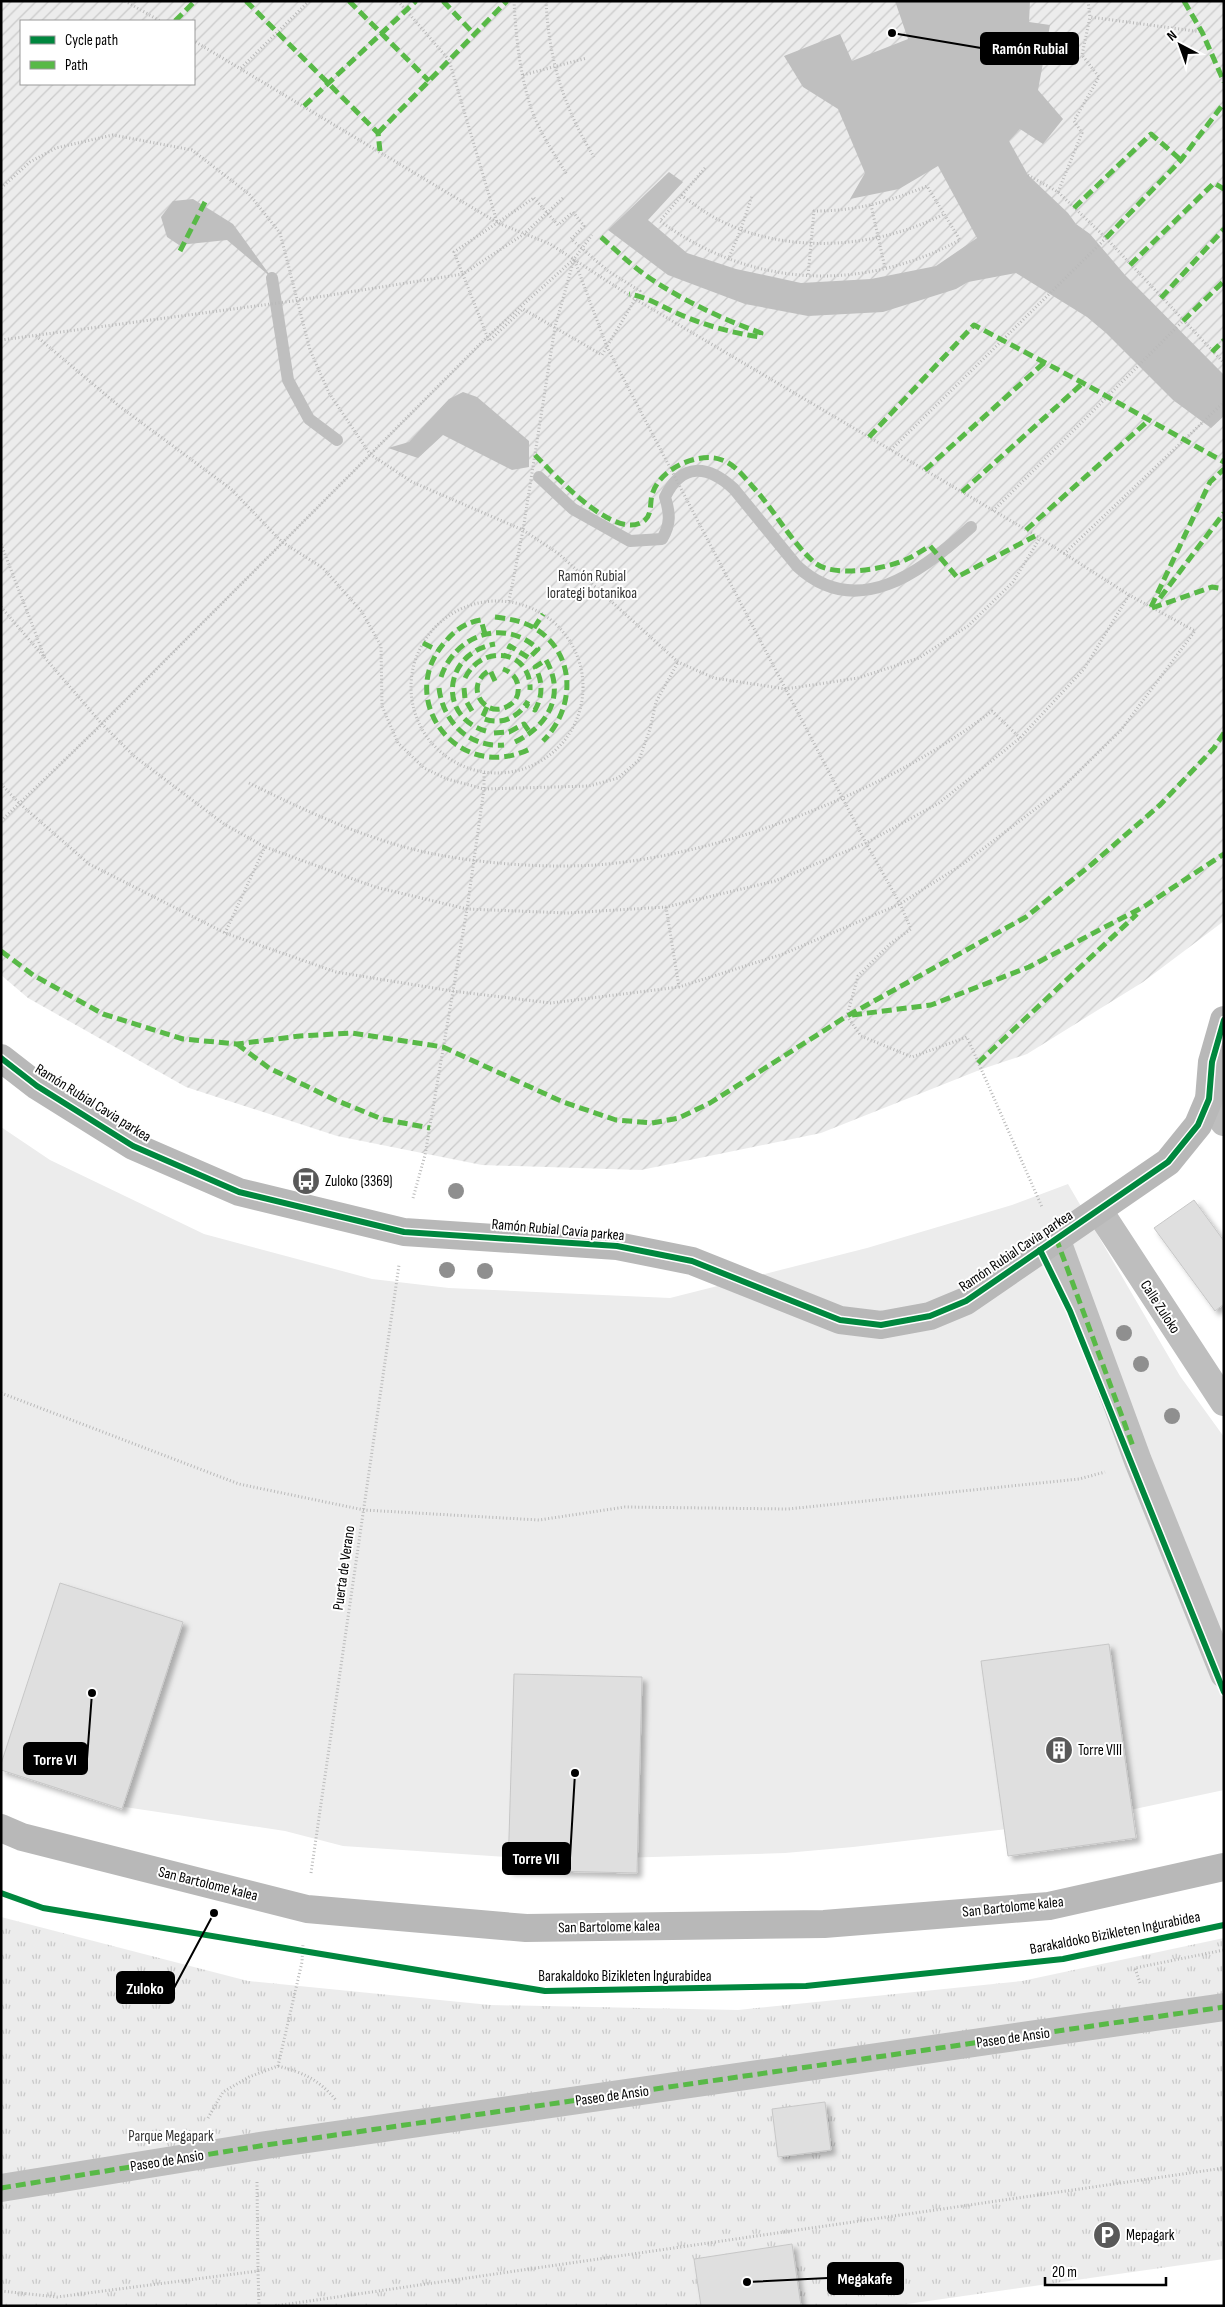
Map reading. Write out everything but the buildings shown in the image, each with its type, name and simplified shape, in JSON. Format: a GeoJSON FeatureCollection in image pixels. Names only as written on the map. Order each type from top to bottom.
{"type":"FeatureCollection","features":[{"type":"Feature","properties":{"kind":"street","name":"Ramón Rubial Cavia parkea"},"geometry":{"type":"LineString","coordinates":[[1,1058],[37,1086],[133,1146],[239,1192],[404,1232],[617,1246],[692,1261],[840,1320],[881,1325],[930,1316],[966,1301],[1008,1274],[1056,1238],[1168,1162],[1198,1125],[1209,1099],[1212,1062],[1224,1020]]}},
{"type":"Feature","properties":{"kind":"street"},"geometry":{"type":"LineString","coordinates":[[1209,1099],[1224,1122]]}},
{"type":"Feature","properties":{"kind":"street","name":"Calle Zuloko"},"geometry":{"type":"LineString","coordinates":[[1098,1211],[1224,1402]]}},
{"type":"Feature","properties":{"kind":"street"},"geometry":{"type":"LineString","coordinates":[[1056,1238],[1138,1461],[1224,1674]]}},
{"type":"Feature","properties":{"kind":"street","name":"San Bartolome kalea"},"geometry":{"type":"LineString","coordinates":[[1,1828],[22,1837],[306,1909],[526,1928],[824,1924],[1049,1906],[1224,1867]]}},
{"type":"Feature","properties":{"kind":"street","name":"Paseo de Ansio"},"geometry":{"type":"LineString","coordinates":[[1,2188],[356,2132],[1224,2007]]}},
{"type":"Feature","properties":{"kind":"path"},"geometry":{"type":"LineString","coordinates":[[125,1],[158,20]]}},
{"type":"Feature","properties":{"kind":"path"},"geometry":{"type":"LineString","coordinates":[[241,68],[309,1]]}},
{"type":"Feature","properties":{"kind":"path"},"geometry":{"type":"LineString","coordinates":[[398,1],[449,60],[498,223]]}},
{"type":"Feature","properties":{"kind":"path"},"geometry":{"type":"LineString","coordinates":[[514,1],[516,36],[532,112],[566,175]]}},
{"type":"Feature","properties":{"kind":"path"},"geometry":{"type":"LineString","coordinates":[[546,1],[548,32],[554,68],[579,133],[594,157]]}},
{"type":"Feature","properties":{"kind":"path"},"geometry":{"type":"LineString","coordinates":[[1058,192],[1082,133],[1074,121],[1099,77],[1082,55],[1090,17],[1088,1]]}},
{"type":"Feature","properties":{"kind":"path"},"geometry":{"type":"LineString","coordinates":[[1090,17],[1202,32]]}},
{"type":"Feature","properties":{"kind":"path"},"geometry":{"type":"LineString","coordinates":[[1,784],[19,803],[89,864],[225,933],[336,972],[452,991],[551,1003],[680,987],[784,954],[900,904],[963,864],[1059,791],[1121,730],[1195,631],[1129,595],[1040,538],[635,299],[550,244],[498,223],[195,42]]}},
{"type":"Feature","properties":{"kind":"path"},"geometry":{"type":"LineString","coordinates":[[523,75],[587,58]]}},
{"type":"Feature","properties":{"kind":"path"},"geometry":{"type":"LineString","coordinates":[[1,188],[30,162],[56,148],[113,135],[192,150],[249,194],[280,233],[295,301],[310,350],[329,393],[370,454],[412,482],[523,530],[559,554],[678,662],[714,678],[786,689],[858,678],[920,658],[968,626],[1013,582],[1040,538]]}},
{"type":"Feature","properties":{"kind":"path"},"geometry":{"type":"LineString","coordinates":[[705,168],[660,221],[703,249],[728,260],[781,273],[808,276],[859,273],[922,258],[960,240],[927,186],[871,205],[843,211],[814,211],[808,276]]}},
{"type":"Feature","properties":{"kind":"path"},"geometry":{"type":"LineString","coordinates":[[1028,175],[1058,192],[1106,238],[1224,363]]}},
{"type":"Feature","properties":{"kind":"path"},"geometry":{"type":"LineString","coordinates":[[681,195],[722,222],[762,236],[811,243],[878,238],[926,223],[944,214]]}},
{"type":"Feature","properties":{"kind":"path"},"geometry":{"type":"LineString","coordinates":[[728,260],[752,196]]}},
{"type":"Feature","properties":{"kind":"path"},"geometry":{"type":"LineString","coordinates":[[534,198],[546,212],[558,225],[573,212],[584,226],[571,239],[608,271],[640,292],[602,355],[524,309],[489,341],[487,337],[454,252],[534,198]]}},
{"type":"Feature","properties":{"kind":"path"},"geometry":{"type":"LineString","coordinates":[[1,340],[295,301],[463,274],[524,234],[562,198]]}},
{"type":"Feature","properties":{"kind":"path"},"geometry":{"type":"LineString","coordinates":[[871,205],[885,268]]}},
{"type":"Feature","properties":{"kind":"path"},"geometry":{"type":"LineString","coordinates":[[1,821],[102,724],[487,337],[574,259],[592,235]]}},
{"type":"Feature","properties":{"kind":"path"},"geometry":{"type":"LineString","coordinates":[[891,450],[1106,238]]}},
{"type":"Feature","properties":{"kind":"path"},"geometry":{"type":"LineString","coordinates":[[509,601],[523,530],[555,327],[574,259]]}},
{"type":"Feature","properties":{"kind":"path"},"geometry":{"type":"LineString","coordinates":[[574,259],[607,347],[866,843],[900,904],[911,929],[890,944],[858,976],[847,1016],[861,1036],[912,1058],[967,1037],[1056,1238]]}},
{"type":"Feature","properties":{"kind":"path"},"geometry":{"type":"LineString","coordinates":[[993,511],[1183,321]]}},
{"type":"Feature","properties":{"kind":"path"},"geometry":{"type":"LineString","coordinates":[[36,336],[119,406],[231,489],[282,542],[323,568],[362,612],[382,646],[382,706],[398,743],[424,768],[447,780],[484,789],[589,786],[618,778],[639,760],[650,729],[656,702],[678,662]]}},
{"type":"Feature","properties":{"kind":"path"},"geometry":{"type":"LineString","coordinates":[[1064,554],[1224,402]]}},
{"type":"Feature","properties":{"kind":"path"},"geometry":{"type":"LineString","coordinates":[[1,544],[46,662]]}},
{"type":"Feature","properties":{"kind":"path"},"geometry":{"type":"LineString","coordinates":[[1,607],[46,662],[134,756],[224,824],[265,847],[375,887],[467,909],[567,913],[666,907],[775,881],[866,843],[938,803],[1020,738],[1084,669],[1129,595]]}},
{"type":"Feature","properties":{"kind":"path"},"geometry":{"type":"LineString","coordinates":[[482,601],[509,601],[535,608],[558,625],[574,646],[582,672],[582,699],[575,725],[559,747],[537,764],[511,772],[484,773],[458,765],[436,749],[420,728],[411,702],[411,675],[419,649],[435,627],[456,610],[482,601]]}},
{"type":"Feature","properties":{"kind":"path"},"geometry":{"type":"LineString","coordinates":[[249,783],[312,814],[371,836],[433,853],[525,864],[596,865],[657,857],[720,842],[842,797],[899,771],[959,737],[992,711],[1020,738]]}},
{"type":"Feature","properties":{"kind":"path"},"geometry":{"type":"LineString","coordinates":[[225,933],[265,847]]}},
{"type":"Feature","properties":{"kind":"path"},"geometry":{"type":"LineString","coordinates":[[666,907],[680,987]]}},
{"type":"Feature","properties":{"kind":"path"},"geometry":{"type":"LineString","coordinates":[[1,1392],[239,1484],[364,1510],[540,1520],[625,1507],[788,1509],[1079,1479],[1138,1461]]}},
{"type":"Feature","properties":{"kind":"path"},"geometry":{"type":"LineString","coordinates":[[293,1950],[306,1952]]}},
{"type":"Feature","properties":{"kind":"path"},"geometry":{"type":"LineString","coordinates":[[1141,1987],[1135,1968],[1224,1950]]}},
{"type":"Feature","properties":{"kind":"path"},"geometry":{"type":"LineString","coordinates":[[201,2156],[207,2121],[223,2092],[249,2077],[278,2066],[305,2073],[325,2087],[342,2106],[356,2132]]}},
{"type":"Feature","properties":{"kind":"path"},"geometry":{"type":"LineString","coordinates":[[256,2147],[259,2306]]}},
{"type":"Feature","properties":{"kind":"path"},"geometry":{"type":"LineString","coordinates":[[275,2306],[1224,2168]]}},
{"type":"Feature","properties":{"kind":"path"},"geometry":{"type":"LineString","coordinates":[[1,2291],[56,2296],[258,2271]]}},
{"type":"Feature","properties":{"kind":"green space","name":"Ramón Rubial lorategi botanikoa"},"geometry":{"type":"Polygon","coordinates":[[[1,1],[1224,1],[1224,921],[1143,982],[1027,1054],[982,1069],[821,1133],[641,1170],[482,1165],[337,1136],[186,1087],[28,998],[1,975],[1,1]]]}},
{"type":"Feature","properties":{"kind":"green space"},"geometry":{"type":"Polygon","coordinates":[[[1,1127],[50,1160],[204,1234],[372,1279],[449,1288],[670,1298],[867,1248],[1012,1205],[1068,1184],[1180,1376],[1224,1437],[1224,1790],[1083,1820],[853,1847],[785,1853],[550,1860],[343,1846],[285,1831],[118,1806],[1,1763],[1,1127]]]}},
{"type":"Feature","properties":{"kind":"green space","name":"Parque Megapark"},"geometry":{"type":"Polygon","coordinates":[[[1,1917],[248,1981],[490,2005],[738,2010],[1022,1981],[1224,1938],[1224,2259],[893,2306],[1,2306],[1,1917]]]}},
{"type":"Feature","properties":{"kind":"shaded area"},"geometry":{"type":"Polygon","coordinates":[[[895,1],[1030,1],[1029,22],[1050,25],[1038,90],[1063,119],[1043,144],[1020,129],[1009,141],[1028,175],[1068,213],[1076,224],[1090,234],[1125,275],[1224,375],[1224,416],[1211,428],[1173,400],[1106,333],[1087,317],[1016,273],[968,282],[956,289],[883,312],[808,316],[745,304],[668,275],[608,230],[669,172],[683,182],[648,220],[687,253],[736,269],[801,283],[871,279],[936,266],[977,238],[938,166],[899,189],[850,199],[865,173],[838,109],[803,87],[784,56],[840,34],[852,61],[908,39],[895,1]]]}},
{"type":"Feature","properties":{"kind":"shaded area"},"geometry":{"type":"Polygon","coordinates":[[[193,199],[233,224],[272,278],[227,240],[179,245],[167,237],[161,217],[173,201],[193,199]]]}},
{"type":"Feature","properties":{"kind":"shaded area"},"geometry":{"type":"Polygon","coordinates":[[[463,392],[477,397],[529,441],[529,467],[512,470],[443,435],[418,458],[388,448],[409,442],[449,399],[463,392]]]}},
{"type":"Feature","properties":{"kind":"waterway"},"geometry":{"type":"LineString","coordinates":[[272,278],[288,380],[309,419],[337,440]]}},
{"type":"Feature","properties":{"kind":"waterway"},"geometry":{"type":"LineString","coordinates":[[539,477],[573,509],[630,541],[662,539],[669,518],[665,497],[679,478],[687,473],[696,471],[715,475],[734,489],[797,566],[820,582],[843,590],[866,590],[889,584],[932,560],[971,527]]}},
{"type":"Feature","properties":{"kind":"marked path"},"geometry":{"type":"LineString","coordinates":[[176,20],[195,1]]}},
{"type":"Feature","properties":{"kind":"marked path"},"geometry":{"type":"LineString","coordinates":[[246,1],[378,133],[380,151]]}},
{"type":"Feature","properties":{"kind":"marked path"},"geometry":{"type":"LineString","coordinates":[[349,1],[429,81]]}},
{"type":"Feature","properties":{"kind":"marked path"},"geometry":{"type":"LineString","coordinates":[[304,106],[416,1]]}},
{"type":"Feature","properties":{"kind":"marked path"},"geometry":{"type":"LineString","coordinates":[[443,1],[474,34]]}},
{"type":"Feature","properties":{"kind":"marked path"},"geometry":{"type":"LineString","coordinates":[[378,133],[507,1]]}},
{"type":"Feature","properties":{"kind":"marked path"},"geometry":{"type":"LineString","coordinates":[[1184,1],[1202,32],[1224,82]]}},
{"type":"Feature","properties":{"kind":"marked path"},"geometry":{"type":"LineString","coordinates":[[1106,238],[1181,160],[1224,103]]}},
{"type":"Feature","properties":{"kind":"marked path"},"geometry":{"type":"LineString","coordinates":[[1074,208],[1151,134],[1181,160]]}},
{"type":"Feature","properties":{"kind":"marked path"},"geometry":{"type":"LineString","coordinates":[[1130,265],[1214,183],[1224,189]]}},
{"type":"Feature","properties":{"kind":"marked path"},"geometry":{"type":"LineString","coordinates":[[180,251],[205,202]]}},
{"type":"Feature","properties":{"kind":"marked path"},"geometry":{"type":"LineString","coordinates":[[1161,298],[1224,229]]}},
{"type":"Feature","properties":{"kind":"marked path"},"geometry":{"type":"LineString","coordinates":[[601,237],[651,279],[704,309],[761,333],[760,337],[731,332],[704,324],[644,298],[629,294]]}},
{"type":"Feature","properties":{"kind":"marked path"},"geometry":{"type":"LineString","coordinates":[[1183,321],[1224,281]]}},
{"type":"Feature","properties":{"kind":"marked path"},"geometry":{"type":"LineString","coordinates":[[869,437],[974,325],[1083,383],[1224,462]]}},
{"type":"Feature","properties":{"kind":"marked path"},"geometry":{"type":"LineString","coordinates":[[1212,352],[1224,340]]}},
{"type":"Feature","properties":{"kind":"marked path"},"geometry":{"type":"LineString","coordinates":[[925,470],[1045,362]]}},
{"type":"Feature","properties":{"kind":"marked path"},"geometry":{"type":"LineString","coordinates":[[962,492],[1083,383]]}},
{"type":"Feature","properties":{"kind":"marked path"},"geometry":{"type":"LineString","coordinates":[[1026,530],[1149,420]]}},
{"type":"Feature","properties":{"kind":"marked path"},"geometry":{"type":"LineString","coordinates":[[535,455],[586,504],[618,523],[633,525],[645,520],[650,510],[653,492],[657,483],[673,469],[682,464],[703,458],[722,460],[736,468],[743,475],[806,555],[824,568],[835,570],[861,570],[887,566],[910,558],[930,546],[957,577],[1035,536]]}},
{"type":"Feature","properties":{"kind":"marked path"},"geometry":{"type":"LineString","coordinates":[[1151,607],[1210,482],[1224,469]]}},
{"type":"Feature","properties":{"kind":"marked path"},"geometry":{"type":"LineString","coordinates":[[1160,598],[1224,513]]}},
{"type":"Feature","properties":{"kind":"marked path"},"geometry":{"type":"LineString","coordinates":[[1152,608],[1212,587],[1224,589]]}},
{"type":"Feature","properties":{"kind":"marked path"},"geometry":{"type":"LineString","coordinates":[[534,628],[543,614]]}},
{"type":"Feature","properties":{"kind":"marked path"},"geometry":{"type":"LineString","coordinates":[[495,617],[521,622],[536,629],[549,640],[559,653],[565,667],[566,698],[554,728],[543,741]]}},
{"type":"Feature","properties":{"kind":"marked path"},"geometry":{"type":"LineString","coordinates":[[485,634],[481,620],[462,627],[446,641],[431,664],[427,687],[430,710],[441,730],[458,746],[480,755],[505,757],[532,748]]}},
{"type":"Feature","properties":{"kind":"marked path"},"geometry":{"type":"LineString","coordinates":[[441,677],[448,662],[457,650],[469,641],[482,635],[510,634],[525,639],[538,649],[529,658],[510,646],[505,657]]}},
{"type":"Feature","properties":{"kind":"marked path"},"geometry":{"type":"LineString","coordinates":[[423,643],[437,650]]}},
{"type":"Feature","properties":{"kind":"marked path"},"geometry":{"type":"LineString","coordinates":[[486,731],[470,724],[459,713],[454,700],[453,686],[456,672],[465,659],[478,650],[495,644]]}},
{"type":"Feature","properties":{"kind":"marked path"},"geometry":{"type":"LineString","coordinates":[[465,678],[473,667],[483,659],[505,656],[515,660],[523,667],[529,677],[530,690]]}},
{"type":"Feature","properties":{"kind":"marked path"},"geometry":{"type":"LineString","coordinates":[[515,742],[537,727],[545,718],[550,708],[554,697],[554,685],[552,673],[546,660],[535,667],[541,683],[538,705],[535,710],[526,705]]}},
{"type":"Feature","properties":{"kind":"marked path"},"geometry":{"type":"LineString","coordinates":[[495,681],[490,670],[482,677],[478,685],[478,693],[486,706],[502,709],[513,702],[518,691],[515,677],[503,669]]}},
{"type":"Feature","properties":{"kind":"marked path"},"geometry":{"type":"LineString","coordinates":[[439,688],[446,712],[460,730],[480,742],[491,745],[504,745]]}},
{"type":"Feature","properties":{"kind":"marked path"},"geometry":{"type":"LineString","coordinates":[[464,688],[465,699],[472,711]]}},
{"type":"Feature","properties":{"kind":"marked path"},"geometry":{"type":"LineString","coordinates":[[487,707],[482,718],[502,721],[514,716],[528,701]]}},
{"type":"Feature","properties":{"kind":"marked path"},"geometry":{"type":"LineString","coordinates":[[494,733],[509,732],[524,724],[531,734]]}},
{"type":"Feature","properties":{"kind":"marked path"},"geometry":{"type":"LineString","coordinates":[[1,951],[33,975],[103,1014],[183,1039],[237,1044],[300,1036],[352,1033],[443,1047],[563,1102],[616,1120],[652,1123],[679,1118],[710,1103],[847,1016],[1026,917],[1092,864],[1160,805],[1214,748],[1224,733]]}},
{"type":"Feature","properties":{"kind":"marked path"},"geometry":{"type":"LineString","coordinates":[[852,1015],[931,1005],[1029,967],[1145,906],[1224,854]]}},
{"type":"Feature","properties":{"kind":"marked path"},"geometry":{"type":"LineString","coordinates":[[978,1063],[1137,914]]}},
{"type":"Feature","properties":{"kind":"marked path"},"geometry":{"type":"LineString","coordinates":[[237,1044],[269,1068],[333,1099],[382,1119],[430,1128]]}},
{"type":"Feature","properties":{"kind":"marked path"},"geometry":{"type":"LineString","coordinates":[[1056,1238],[1134,1449]]}},
{"type":"Feature","properties":{"kind":"marked path"},"geometry":{"type":"LineString","coordinates":[[1,2188],[266,2145],[1224,2007]]}},
{"type":"Feature","properties":{"kind":"cycle path"},"geometry":{"type":"LineString","coordinates":[[1,1058],[37,1086],[133,1146],[239,1192],[404,1232],[617,1246],[692,1261],[840,1320],[881,1325],[930,1316],[966,1301],[1168,1162],[1198,1125],[1209,1099],[1212,1062],[1224,1020]]}},
{"type":"Feature","properties":{"kind":"cycle path"},"geometry":{"type":"LineString","coordinates":[[1040,1250],[1070,1311],[1224,1692]]}},
{"type":"Feature","properties":{"kind":"cycle path","name":"Barakaldoko Bizikleten Ingurabidea"},"geometry":{"type":"LineString","coordinates":[[1,1893],[43,1908],[545,1991],[806,1986],[1063,1959],[1224,1925]]}},
{"type":"Feature","properties":{"kind":"place","name":"Ramón Rubial"},"geometry":{"type":"Point","coordinates":[892,33]}},
{"type":"Feature","properties":{"kind":"place","name":"Zuloko (3369)"},"geometry":{"type":"Point","coordinates":[306,1181]}},
{"type":"Feature","properties":{"kind":"place","name":"Torre VI"},"geometry":{"type":"Point","coordinates":[92,1693]}},
{"type":"Feature","properties":{"kind":"place","name":"Torre VIII"},"geometry":{"type":"Point","coordinates":[1059,1750]}},
{"type":"Feature","properties":{"kind":"place","name":"Torre VII"},"geometry":{"type":"Point","coordinates":[575,1773]}},
{"type":"Feature","properties":{"kind":"place","name":"Zuloko"},"geometry":{"type":"Point","coordinates":[214,1913]}},
{"type":"Feature","properties":{"kind":"place","name":"Mepagark"},"geometry":{"type":"Point","coordinates":[1107,2235]}},
{"type":"Feature","properties":{"kind":"place","name":"Megakafe"},"geometry":{"type":"Point","coordinates":[747,2282]}}]}
